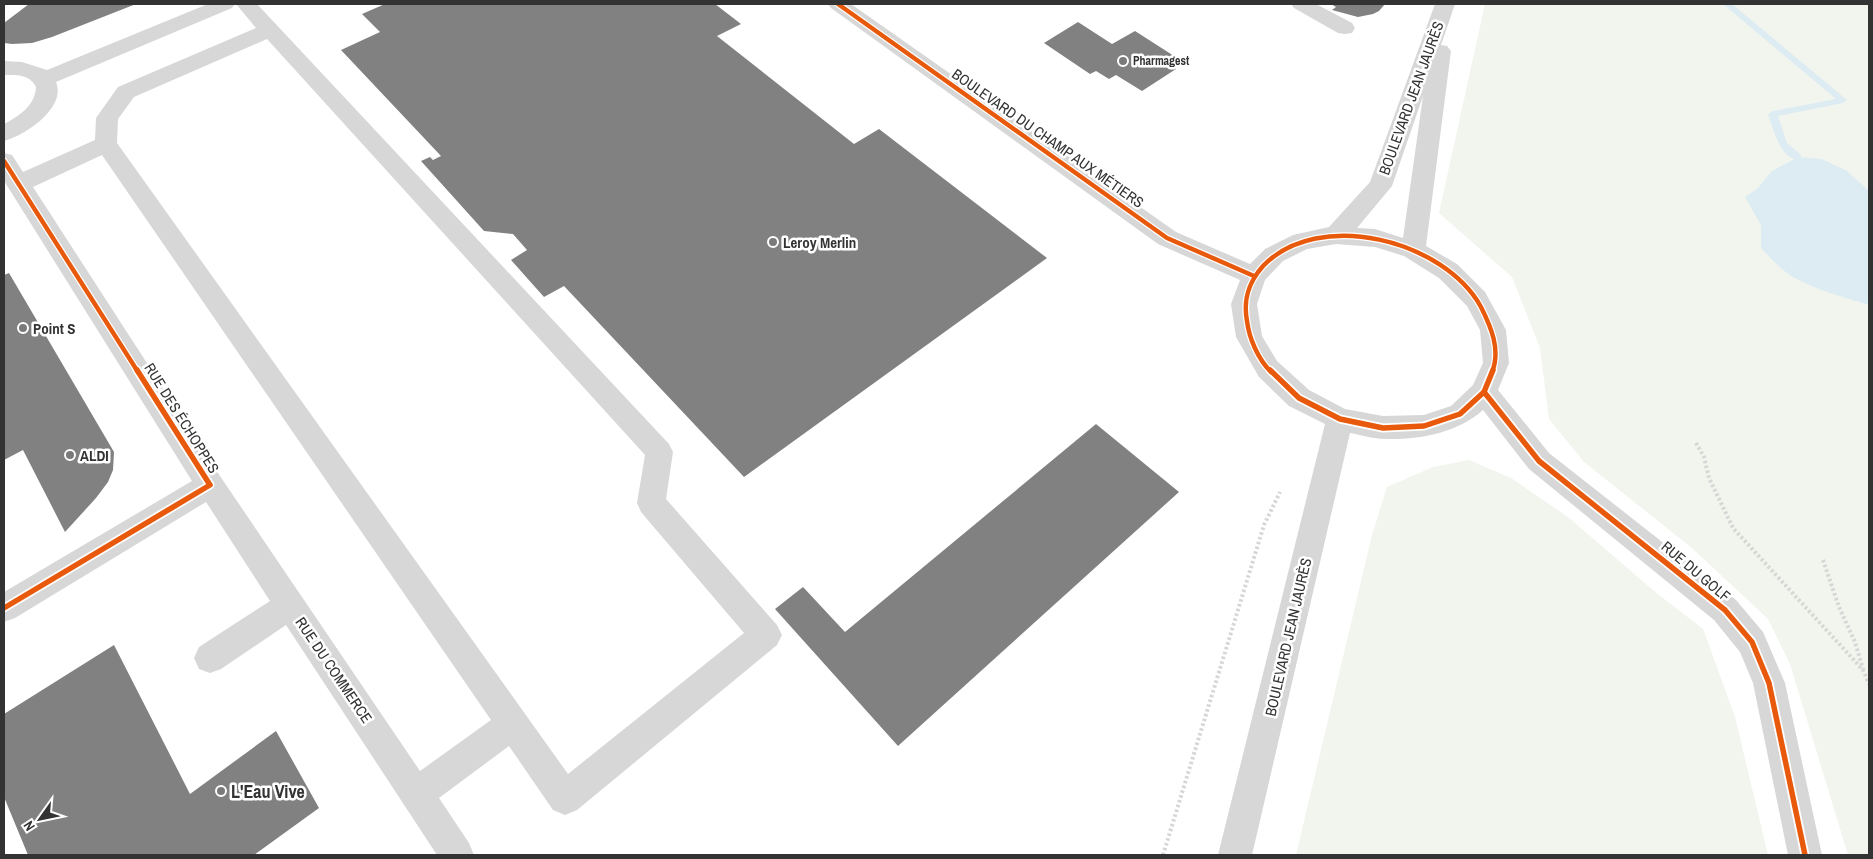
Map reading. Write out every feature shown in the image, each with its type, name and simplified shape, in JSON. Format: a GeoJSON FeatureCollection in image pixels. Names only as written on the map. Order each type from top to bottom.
{"type":"FeatureCollection","features":[{"type":"Feature","properties":{"kind":"street"},"geometry":{"type":"LineString","coordinates":[[45,80],[226,4]]}},
{"type":"Feature","properties":{"kind":"street"},"geometry":{"type":"LineString","coordinates":[[246,4],[659,452],[651,502],[766,635],[565,798],[106,144],[108,118],[126,92],[269,30]]}},
{"type":"Feature","properties":{"kind":"street","name":"BOULEVARD DU CHAMP AUX MÉTIERS"},"geometry":{"type":"LineString","coordinates":[[838,4],[1167,238],[1254,276]]}},
{"type":"Feature","properties":{"kind":"street"},"geometry":{"type":"LineString","coordinates":[[1301,4],[1345,28]]}},
{"type":"Feature","properties":{"kind":"street","name":"BOULEVARD JEAN JAURÈS"},"geometry":{"type":"LineString","coordinates":[[1336,235],[1380,186],[1446,4]]}},
{"type":"Feature","properties":{"kind":"street","name":"BOULEVARD JEAN JAURÈS"},"geometry":{"type":"LineString","coordinates":[[1412,250],[1446,4]]}},
{"type":"Feature","properties":{"kind":"street"},"geometry":{"type":"LineString","coordinates":[[4,68],[24,68],[37,72],[45,80],[47,91],[43,104],[31,117],[4,133]]}},
{"type":"Feature","properties":{"kind":"street"},"geometry":{"type":"LineString","coordinates":[[18,184],[106,144]]}},
{"type":"Feature","properties":{"kind":"street","name":"RUE DES ÉCHOPPES"},"geometry":{"type":"LineString","coordinates":[[4,160],[210,485],[4,608]]}},
{"type":"Feature","properties":{"kind":"street"},"geometry":{"type":"LineString","coordinates":[[1336,235],[1375,238],[1412,250],[1448,271],[1476,298],[1492,330],[1496,363],[1484,392],[1460,414],[1424,426],[1383,428],[1340,419],[1299,398],[1268,369],[1249,337],[1244,304],[1254,276],[1274,254],[1302,241],[1336,235]]}},
{"type":"Feature","properties":{"kind":"street","name":"RUE DU GOLF"},"geometry":{"type":"LineString","coordinates":[[1484,392],[1539,461],[1725,610],[1752,642],[1770,683],[1805,855]]}},
{"type":"Feature","properties":{"kind":"street","name":"BOULEVARD JEAN JAURÈS"},"geometry":{"type":"LineString","coordinates":[[1235,855],[1340,419]]}},
{"type":"Feature","properties":{"kind":"street","name":"RUE DU COMMERCE"},"geometry":{"type":"LineString","coordinates":[[210,485],[457,855]]}},
{"type":"Feature","properties":{"kind":"street"},"geometry":{"type":"LineString","coordinates":[[210,658],[291,605]]}},
{"type":"Feature","properties":{"kind":"street"},"geometry":{"type":"LineString","coordinates":[[416,794],[513,724]]}},
{"type":"Feature","properties":{"kind":"path"},"geometry":{"type":"LineString","coordinates":[[1696,444],[1704,457],[1709,478],[1733,528],[1863,670]]}},
{"type":"Feature","properties":{"kind":"path"},"geometry":{"type":"LineString","coordinates":[[1163,855],[1264,525],[1280,492]]}},
{"type":"Feature","properties":{"kind":"path"},"geometry":{"type":"LineString","coordinates":[[1823,560],[1838,607],[1855,642],[1869,684]]}},
{"type":"Feature","properties":{"kind":"shaded area"},"geometry":{"type":"Polygon","coordinates":[[[1485,4],[1869,4],[1869,855],[1848,855],[1790,664],[1768,619],[1692,548],[1584,462],[1549,419],[1540,348],[1512,277],[1439,213],[1485,4]]]}},
{"type":"Feature","properties":{"kind":"shaded area"},"geometry":{"type":"Polygon","coordinates":[[[1798,157],[1822,159],[1847,171],[1869,191],[1869,305],[1802,282],[1780,267],[1761,248],[1761,225],[1745,197],[1757,189],[1772,171],[1798,157]]]}},
{"type":"Feature","properties":{"kind":"shaded area"},"geometry":{"type":"Polygon","coordinates":[[[1469,460],[1511,478],[1568,517],[1654,591],[1703,629],[1735,717],[1768,855],[1296,855],[1372,535],[1387,487],[1433,467],[1469,460]]]}},
{"type":"Feature","properties":{"kind":"building"},"geometry":{"type":"Polygon","coordinates":[[[29,4],[136,4],[32,43],[4,43],[4,23],[29,4]]]}},
{"type":"Feature","properties":{"kind":"building","name":"Leroy Merlin"},"geometry":{"type":"Polygon","coordinates":[[[385,4],[715,4],[741,24],[717,36],[854,144],[879,129],[1047,258],[744,477],[564,286],[544,297],[511,260],[527,250],[513,234],[484,231],[421,161],[430,157],[433,160],[441,156],[341,50],[380,32],[362,14],[385,4]]]}},
{"type":"Feature","properties":{"kind":"building"},"geometry":{"type":"Polygon","coordinates":[[[1331,4],[1385,4],[1379,11],[1373,14],[1358,17],[1332,10],[1336,7],[1331,4]]]}},
{"type":"Feature","properties":{"kind":"building","name":"Pharmagest"},"geometry":{"type":"Polygon","coordinates":[[[1078,22],[1112,44],[1135,31],[1174,56],[1176,69],[1142,91],[1116,75],[1109,79],[1096,71],[1090,74],[1044,43],[1078,22]]]}},
{"type":"Feature","properties":{"kind":"building","name":"ALDI"},"geometry":{"type":"Polygon","coordinates":[[[9,273],[114,452],[113,470],[108,482],[65,532],[23,450],[4,460],[4,275],[9,273]]]}},
{"type":"Feature","properties":{"kind":"building"},"geometry":{"type":"Polygon","coordinates":[[[1096,424],[1179,492],[898,746],[775,609],[803,587],[845,632],[1096,424]]]}},
{"type":"Feature","properties":{"kind":"building"},"geometry":{"type":"Polygon","coordinates":[[[114,645],[190,794],[276,731],[319,808],[254,855],[28,855],[4,797],[4,714],[114,645]]]}},
{"type":"Feature","properties":{"kind":"waterway"},"geometry":{"type":"LineString","coordinates":[[1727,4],[1843,100],[1773,114],[1783,145],[1798,157]]}},
{"type":"Feature","properties":{"kind":"cycle path"},"geometry":{"type":"LineString","coordinates":[[838,4],[1167,238],[1254,276]]}},
{"type":"Feature","properties":{"kind":"cycle path"},"geometry":{"type":"LineString","coordinates":[[4,161],[210,485],[4,608]]}},
{"type":"Feature","properties":{"kind":"cycle path"},"geometry":{"type":"LineString","coordinates":[[1336,235],[1375,238],[1413,250],[1448,271],[1476,299],[1493,330],[1496,363],[1484,392],[1460,414],[1424,426],[1383,428],[1340,419],[1299,398],[1268,369],[1249,337],[1244,304],[1254,276],[1274,255],[1302,241],[1336,235]]}},
{"type":"Feature","properties":{"kind":"cycle path"},"geometry":{"type":"LineString","coordinates":[[1484,392],[1539,461],[1725,610],[1752,642],[1769,683],[1805,855]]}},
{"type":"Feature","properties":{"kind":"place","name":"Pharmagest"},"geometry":{"type":"Point","coordinates":[1123,61]}},
{"type":"Feature","properties":{"kind":"place","name":"Leroy Merlin"},"geometry":{"type":"Point","coordinates":[773,242]}},
{"type":"Feature","properties":{"kind":"place","name":"Point S"},"geometry":{"type":"Point","coordinates":[23,328]}},
{"type":"Feature","properties":{"kind":"place","name":"ALDI"},"geometry":{"type":"Point","coordinates":[70,455]}},
{"type":"Feature","properties":{"kind":"place","name":"L'Eau Vive"},"geometry":{"type":"Point","coordinates":[221,791]}}]}
